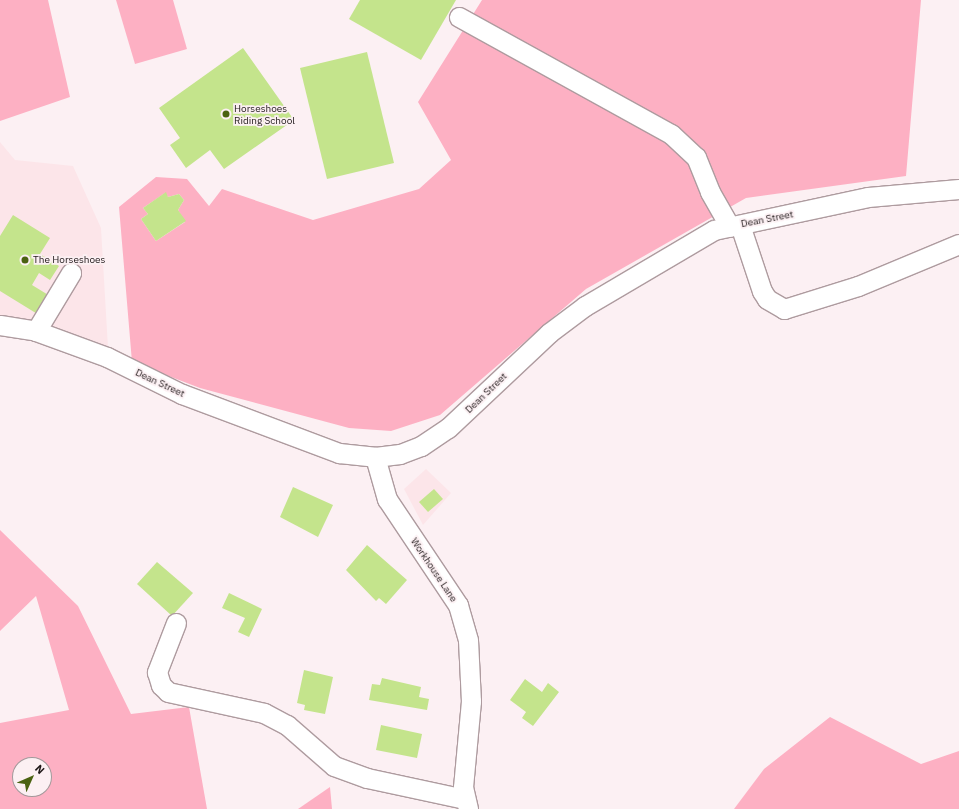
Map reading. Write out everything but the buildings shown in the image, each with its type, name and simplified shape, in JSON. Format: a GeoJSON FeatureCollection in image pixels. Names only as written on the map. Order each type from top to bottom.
{"type":"FeatureCollection","features":[{"type":"Feature","properties":{"kind":"street"},"geometry":{"type":"LineString","coordinates":[[459,17],[672,134],[696,157],[710,192],[735,226],[767,300],[784,309],[858,286],[959,244]]}},
{"type":"Feature","properties":{"kind":"street","name":"Dean Street"},"geometry":{"type":"LineString","coordinates":[[0,325],[36,331],[299,439],[339,453],[375,457],[400,454],[421,446],[467,412],[549,334],[585,306],[714,230],[868,197],[959,189]]}},
{"type":"Feature","properties":{"kind":"street"},"geometry":{"type":"LineString","coordinates":[[36,331],[71,274]]}},
{"type":"Feature","properties":{"kind":"street","name":"Workhouse Lane"},"geometry":{"type":"LineString","coordinates":[[375,457],[387,499],[458,605],[468,640],[472,701],[463,787],[466,804]]}},
{"type":"Feature","properties":{"kind":"street"},"geometry":{"type":"LineString","coordinates":[[176,623],[157,672],[160,685],[168,692],[264,713],[287,725],[334,766],[367,778],[466,804]]}},
{"type":"Feature","properties":{"kind":"shaded area"},"geometry":{"type":"Polygon","coordinates":[[[0,0],[48,0],[70,97],[0,121],[0,0]]]}},
{"type":"Feature","properties":{"kind":"shaded area"},"geometry":{"type":"Polygon","coordinates":[[[116,0],[173,0],[187,49],[135,64],[116,0]]]}},
{"type":"Feature","properties":{"kind":"shaded area"},"geometry":{"type":"Polygon","coordinates":[[[482,0],[921,0],[906,176],[746,198],[586,289],[440,415],[391,431],[349,428],[200,388],[132,362],[119,207],[156,177],[187,179],[209,206],[222,189],[313,220],[419,189],[451,160],[418,102],[482,0]],[[165,193],[143,208],[148,214],[141,219],[156,241],[185,222],[178,210],[184,200],[179,194],[168,197],[165,193]]]}},
{"type":"Feature","properties":{"kind":"shaded area"},"geometry":{"type":"Polygon","coordinates":[[[0,142],[15,160],[73,166],[101,228],[108,348],[0,318],[0,142]]]}},
{"type":"Feature","properties":{"kind":"shaded area"},"geometry":{"type":"Polygon","coordinates":[[[426,469],[451,493],[423,525],[404,489],[426,469]]]}},
{"type":"Feature","properties":{"kind":"shaded area"},"geometry":{"type":"Polygon","coordinates":[[[0,530],[78,606],[131,714],[189,707],[207,809],[0,809],[0,723],[69,710],[36,596],[0,631],[0,530]]]}},
{"type":"Feature","properties":{"kind":"shaded area"},"geometry":{"type":"Polygon","coordinates":[[[830,717],[921,764],[959,751],[959,809],[734,809],[764,769],[830,717]]]}},
{"type":"Feature","properties":{"kind":"shaded area"},"geometry":{"type":"Polygon","coordinates":[[[330,787],[332,809],[298,809],[330,787]]]}},
{"type":"Feature","properties":{"kind":"place","name":"Horseshoes Riding School"},"geometry":{"type":"Point","coordinates":[226,114]}},
{"type":"Feature","properties":{"kind":"place","name":"The Horseshoes"},"geometry":{"type":"Point","coordinates":[25,260]}}]}
